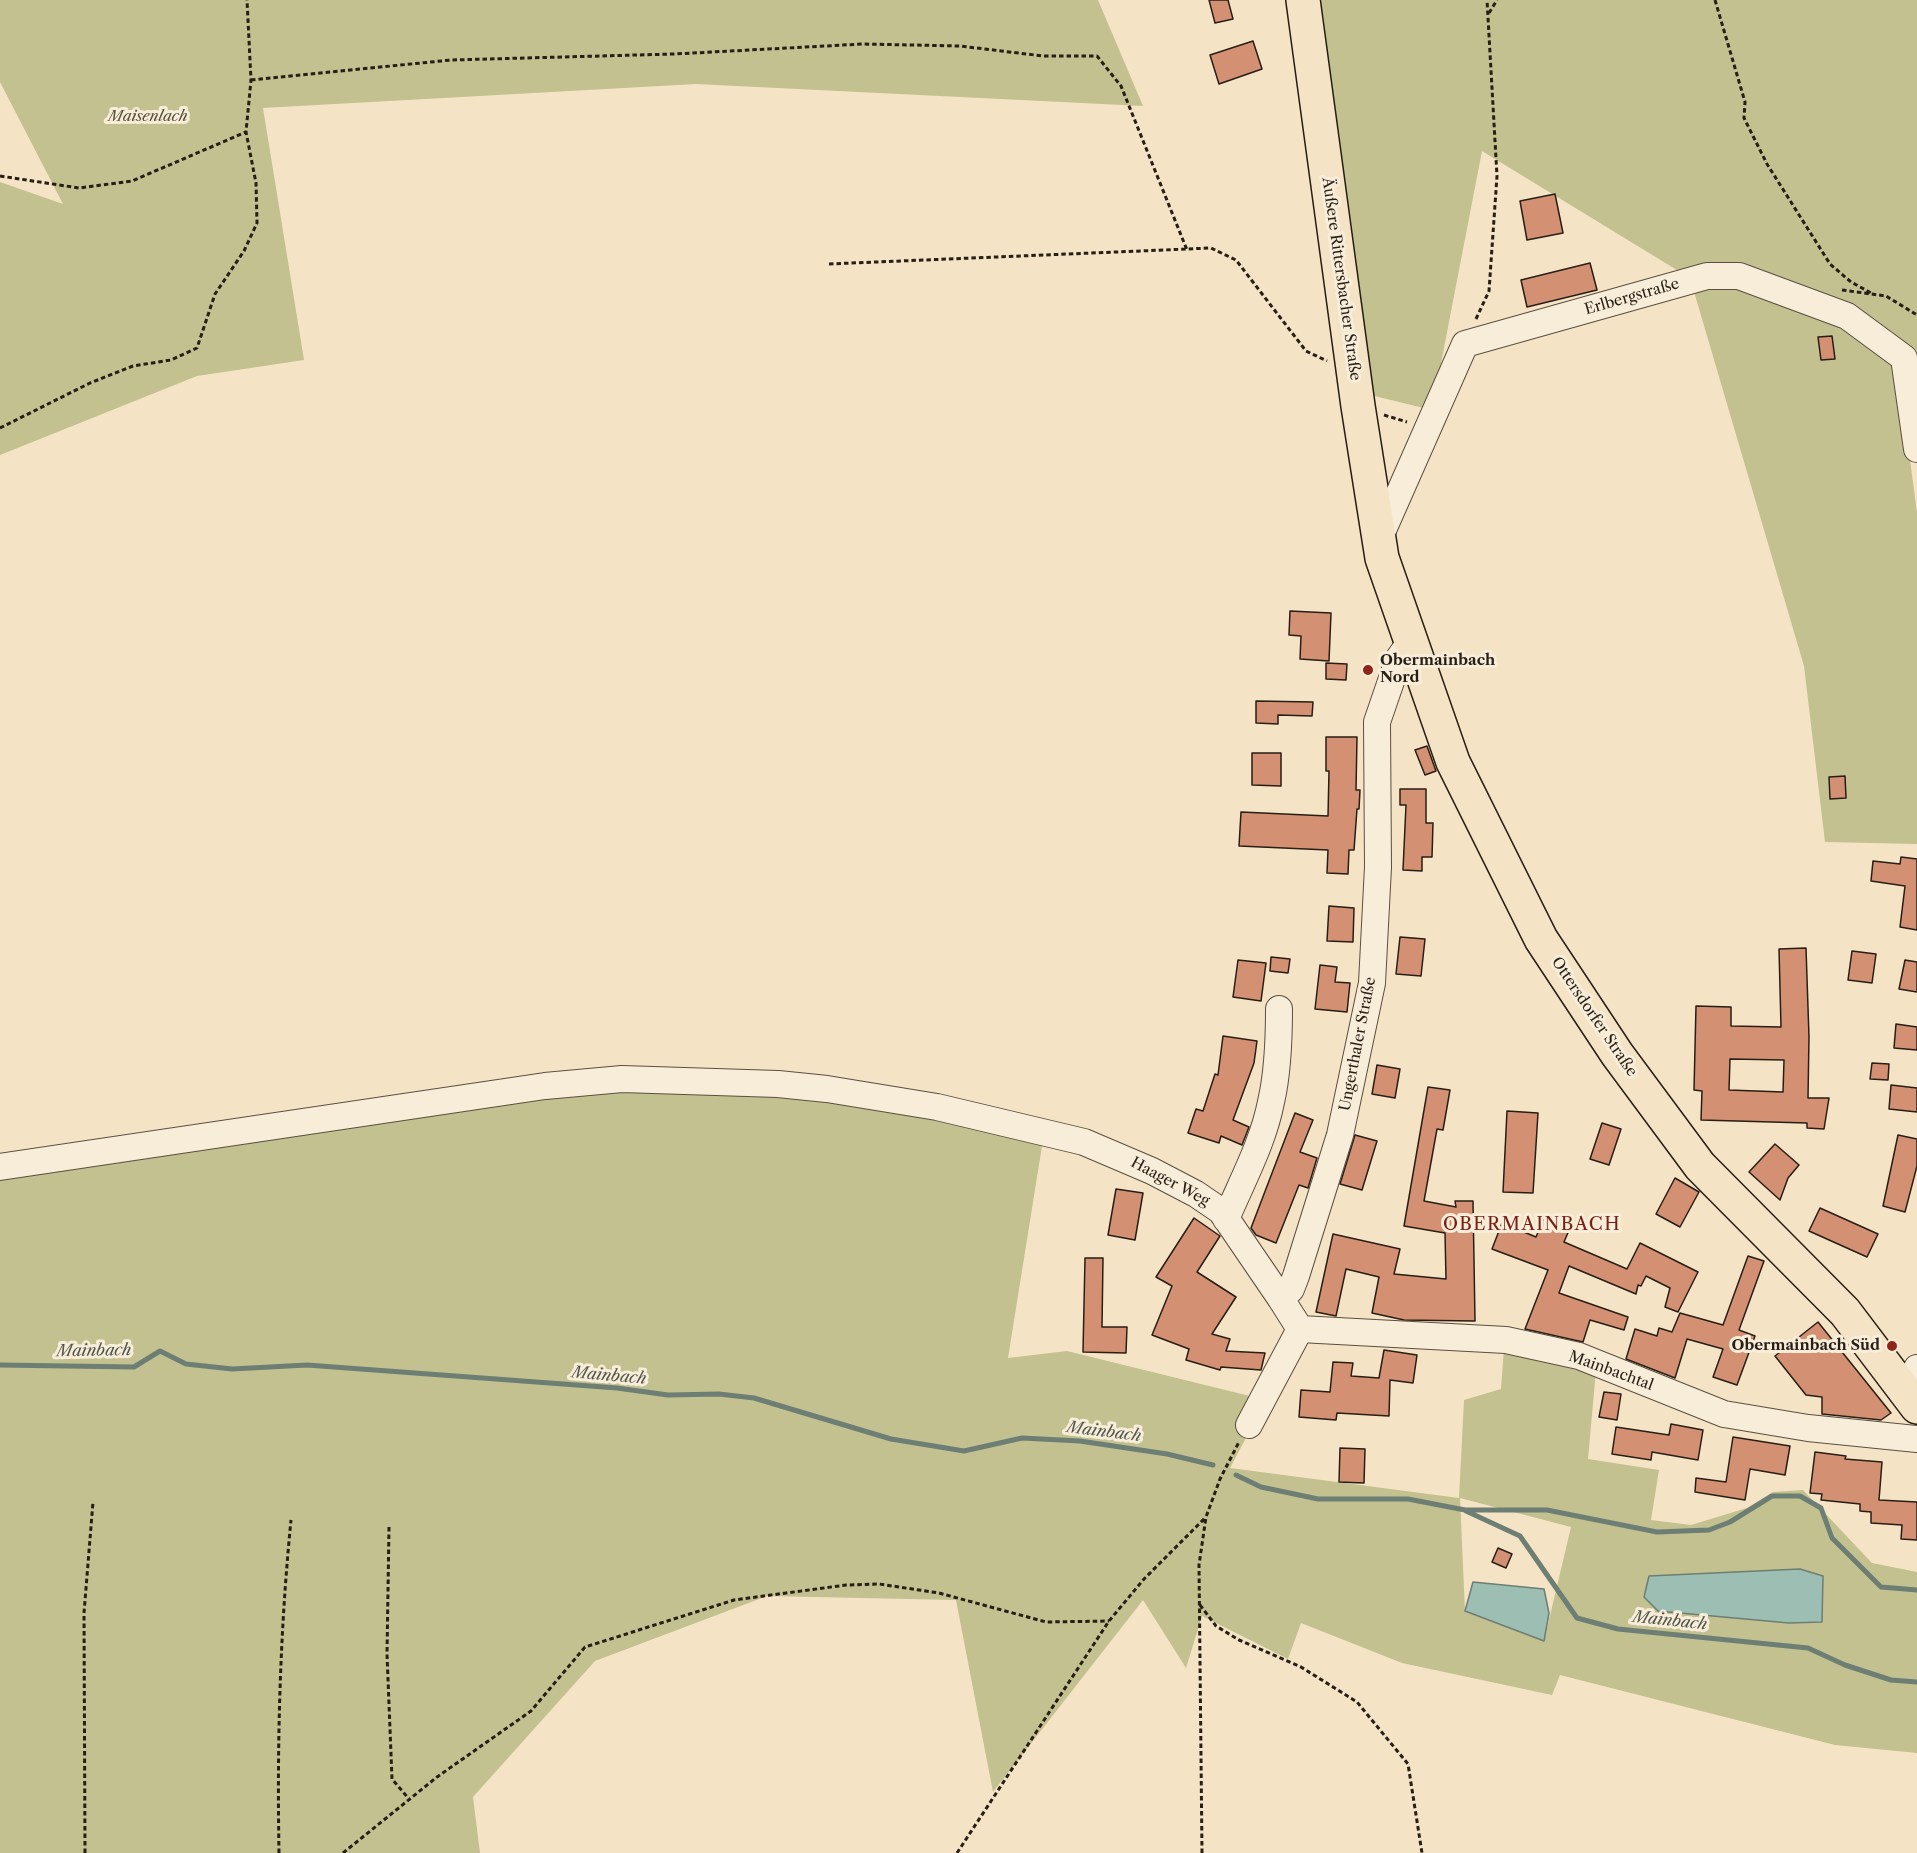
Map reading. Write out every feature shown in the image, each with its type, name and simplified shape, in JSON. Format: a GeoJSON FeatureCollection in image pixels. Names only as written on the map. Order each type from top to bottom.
{"type":"FeatureCollection","features":[{"type":"Feature","properties":{"kind":"main road","name":"Äußere Rittersbacher Straße"},"geometry":{"type":"LineString","coordinates":[[1303,0],[1358,406],[1381,549]]}},
{"type":"Feature","properties":{"kind":"main road","name":"Ottersdorfer Straße"},"geometry":{"type":"LineString","coordinates":[[1381,549],[1454,762],[1494,848],[1547,949],[1617,1054],[1700,1166],[1845,1312],[1913,1388]]}},
{"type":"Feature","properties":{"kind":"street","name":"Erlbergstraße"},"geometry":{"type":"LineString","coordinates":[[1465,344],[1707,276],[1739,276],[1847,316],[1904,358],[1917,449]]}},
{"type":"Feature","properties":{"kind":"street"},"geometry":{"type":"LineString","coordinates":[[1381,549],[1425,429],[1465,344]]}},
{"type":"Feature","properties":{"kind":"street","name":"Ungerthaler Straße"},"geometry":{"type":"LineString","coordinates":[[1281,1299],[1291,1289],[1296,1276],[1340,1135],[1372,983],[1378,867],[1377,722],[1399,658],[1411,640]]}},
{"type":"Feature","properties":{"kind":"street"},"geometry":{"type":"LineString","coordinates":[[1226,1219],[1261,1139],[1271,1102],[1279,1042],[1279,1009]]}},
{"type":"Feature","properties":{"kind":"street","name":"Haager Weg"},"geometry":{"type":"LineString","coordinates":[[0,1167],[545,1086],[622,1079],[778,1084],[827,1089],[938,1107],[1016,1124],[1084,1142],[1120,1156],[1196,1194],[1221,1211],[1281,1299]]}},
{"type":"Feature","properties":{"kind":"street"},"geometry":{"type":"LineString","coordinates":[[1249,1425],[1300,1329],[1281,1299]]}},
{"type":"Feature","properties":{"kind":"street","name":"Mainbachtal"},"geometry":{"type":"LineString","coordinates":[[1300,1329],[1506,1340],[1579,1356],[1724,1414],[1808,1428],[1917,1439]]}},
{"type":"Feature","properties":{"kind":"path"},"geometry":{"type":"LineString","coordinates":[[0,428],[133,366],[171,360],[197,348],[215,294],[244,251],[257,223],[256,183],[246,132],[251,80],[247,0]]}},
{"type":"Feature","properties":{"kind":"path"},"geometry":{"type":"LineString","coordinates":[[1465,344],[1489,291],[1497,176],[1487,0]]}},
{"type":"Feature","properties":{"kind":"path"},"geometry":{"type":"LineString","coordinates":[[1488,14],[1497,0]]}},
{"type":"Feature","properties":{"kind":"path"},"geometry":{"type":"LineString","coordinates":[[1714,0],[1745,102],[1744,118],[1767,164],[1830,264],[1851,282],[1873,294]]}},
{"type":"Feature","properties":{"kind":"path"},"geometry":{"type":"LineString","coordinates":[[251,80],[451,60],[674,54],[864,44],[960,46],[1043,56],[1097,56],[1121,86],[1187,250]]}},
{"type":"Feature","properties":{"kind":"path"},"geometry":{"type":"LineString","coordinates":[[0,176],[79,188],[132,181],[246,132]]}},
{"type":"Feature","properties":{"kind":"path"},"geometry":{"type":"LineString","coordinates":[[829,264],[1211,248],[1236,261],[1306,351],[1331,363]]}},
{"type":"Feature","properties":{"kind":"path"},"geometry":{"type":"LineString","coordinates":[[1358,406],[1425,429]]}},
{"type":"Feature","properties":{"kind":"path"},"geometry":{"type":"LineString","coordinates":[[1202,1853],[1199,1565],[1206,1517],[1224,1470],[1249,1425]]}},
{"type":"Feature","properties":{"kind":"path"},"geometry":{"type":"LineString","coordinates":[[85,1853],[84,1613],[93,1502]]}},
{"type":"Feature","properties":{"kind":"path"},"geometry":{"type":"LineString","coordinates":[[957,1853],[1109,1621],[1144,1579],[1206,1517]]}},
{"type":"Feature","properties":{"kind":"path"},"geometry":{"type":"LineString","coordinates":[[279,1853],[278,1709],[282,1613],[291,1520]]}},
{"type":"Feature","properties":{"kind":"path"},"geometry":{"type":"LineString","coordinates":[[389,1527],[387,1654],[392,1779],[409,1799]]}},
{"type":"Feature","properties":{"kind":"path"},"geometry":{"type":"LineString","coordinates":[[343,1853],[409,1799],[531,1711],[585,1647],[734,1600],[846,1585],[879,1584],[939,1593],[1047,1622],[1109,1621]]}},
{"type":"Feature","properties":{"kind":"path"},"geometry":{"type":"LineString","coordinates":[[1199,1604],[1216,1626],[1239,1640],[1301,1667],[1357,1702],[1408,1764],[1422,1853]]}},
{"type":"Feature","properties":{"kind":"green space","name":"Maisenlach"},"geometry":{"type":"Polygon","coordinates":[[[0,0],[1098,0],[1143,106],[696,84],[263,108],[304,360],[197,376],[0,455],[0,182],[63,204],[0,82],[0,0]]]}},
{"type":"Feature","properties":{"kind":"green space"},"geometry":{"type":"Polygon","coordinates":[[[1313,0],[1917,0],[1917,358],[1895,346],[1917,513],[1917,844],[1825,842],[1804,666],[1690,278],[1482,151],[1432,410],[1366,394],[1313,0]]]}},
{"type":"Feature","properties":{"kind":"green space"},"geometry":{"type":"Polygon","coordinates":[[[596,1080],[845,1091],[1042,1146],[1008,1358],[1067,1351],[1266,1400],[1230,1468],[1459,1498],[1464,1400],[1501,1389],[1504,1349],[1596,1370],[1588,1459],[1659,1470],[1651,1520],[1691,1525],[1747,1508],[1773,1492],[1803,1490],[1872,1563],[1917,1572],[1917,1753],[1835,1745],[1560,1675],[1552,1695],[1402,1663],[1301,1623],[1288,1659],[1202,1616],[1186,1668],[1143,1600],[993,1792],[956,1600],[767,1596],[595,1661],[473,1797],[480,1853],[0,1853],[0,1166],[596,1080]],[[1460,1498],[1465,1611],[1544,1641],[1571,1527],[1460,1498]]]}},
{"type":"Feature","properties":{"kind":"water"},"geometry":{"type":"Polygon","coordinates":[[[1800,1569],[1823,1576],[1822,1622],[1789,1623],[1658,1611],[1644,1597],[1649,1576],[1800,1569]]]}},
{"type":"Feature","properties":{"kind":"water"},"geometry":{"type":"Polygon","coordinates":[[[1473,1582],[1544,1589],[1549,1613],[1544,1641],[1465,1611],[1473,1582]]]}},
{"type":"Feature","properties":{"kind":"building"},"geometry":{"type":"Polygon","coordinates":[[[1209,0],[1228,0],[1233,19],[1215,23],[1209,0]]]}},
{"type":"Feature","properties":{"kind":"building"},"geometry":{"type":"Polygon","coordinates":[[[1253,41],[1262,69],[1219,84],[1210,55],[1253,41]]]}},
{"type":"Feature","properties":{"kind":"building"},"geometry":{"type":"Polygon","coordinates":[[[1555,194],[1563,233],[1527,240],[1520,201],[1555,194]]]}},
{"type":"Feature","properties":{"kind":"building"},"geometry":{"type":"Polygon","coordinates":[[[1590,263],[1597,290],[1527,307],[1521,280],[1590,263]]]}},
{"type":"Feature","properties":{"kind":"building"},"geometry":{"type":"Polygon","coordinates":[[[1832,336],[1835,359],[1821,360],[1818,337],[1832,336]]]}},
{"type":"Feature","properties":{"kind":"building"},"geometry":{"type":"Polygon","coordinates":[[[1290,611],[1331,613],[1329,661],[1300,659],[1301,636],[1289,635],[1290,611]]]}},
{"type":"Feature","properties":{"kind":"building"},"geometry":{"type":"Polygon","coordinates":[[[1326,663],[1347,664],[1346,680],[1326,679],[1326,663]]]}},
{"type":"Feature","properties":{"kind":"building"},"geometry":{"type":"Polygon","coordinates":[[[1256,701],[1313,702],[1312,716],[1278,715],[1278,724],[1256,723],[1256,701]]]}},
{"type":"Feature","properties":{"kind":"building"},"geometry":{"type":"Polygon","coordinates":[[[1326,737],[1357,737],[1356,790],[1360,790],[1359,809],[1357,809],[1354,850],[1349,850],[1348,874],[1327,873],[1328,850],[1239,846],[1241,812],[1328,816],[1329,771],[1326,771],[1326,737]]]}},
{"type":"Feature","properties":{"kind":"building"},"geometry":{"type":"Polygon","coordinates":[[[1427,746],[1436,771],[1425,775],[1415,750],[1427,746]]]}},
{"type":"Feature","properties":{"kind":"building"},"geometry":{"type":"Polygon","coordinates":[[[1252,753],[1281,753],[1281,786],[1252,785],[1252,753]]]}},
{"type":"Feature","properties":{"kind":"building"},"geometry":{"type":"Polygon","coordinates":[[[1845,776],[1846,798],[1830,799],[1829,777],[1845,776]]]}},
{"type":"Feature","properties":{"kind":"building"},"geometry":{"type":"Polygon","coordinates":[[[1400,789],[1426,789],[1426,823],[1433,823],[1432,857],[1422,857],[1422,871],[1403,870],[1406,805],[1400,805],[1400,789]]]}},
{"type":"Feature","properties":{"kind":"building"},"geometry":{"type":"Polygon","coordinates":[[[1901,857],[1917,859],[1917,930],[1900,927],[1905,886],[1871,881],[1873,861],[1900,864],[1901,857]]]}},
{"type":"Feature","properties":{"kind":"building"},"geometry":{"type":"Polygon","coordinates":[[[1329,906],[1354,908],[1353,942],[1327,941],[1329,906]]]}},
{"type":"Feature","properties":{"kind":"building"},"geometry":{"type":"Polygon","coordinates":[[[1400,937],[1425,939],[1421,976],[1396,974],[1400,937]]]}},
{"type":"Feature","properties":{"kind":"building"},"geometry":{"type":"Polygon","coordinates":[[[1806,948],[1809,1037],[1808,1098],[1829,1098],[1824,1129],[1807,1128],[1807,1123],[1701,1120],[1702,1091],[1694,1090],[1696,1006],[1731,1007],[1731,1026],[1781,1027],[1779,949],[1806,948]],[[1730,1059],[1729,1090],[1783,1092],[1784,1060],[1730,1059]]]}},
{"type":"Feature","properties":{"kind":"building"},"geometry":{"type":"Polygon","coordinates":[[[1852,951],[1876,954],[1872,983],[1848,980],[1852,951]]]}},
{"type":"Feature","properties":{"kind":"building"},"geometry":{"type":"Polygon","coordinates":[[[1271,957],[1290,959],[1288,973],[1270,971],[1271,957]]]}},
{"type":"Feature","properties":{"kind":"building"},"geometry":{"type":"Polygon","coordinates":[[[1238,960],[1266,963],[1261,1001],[1233,997],[1238,960]]]}},
{"type":"Feature","properties":{"kind":"building"},"geometry":{"type":"Polygon","coordinates":[[[1905,960],[1917,962],[1917,992],[1899,989],[1905,960]]]}},
{"type":"Feature","properties":{"kind":"building"},"geometry":{"type":"Polygon","coordinates":[[[1320,965],[1337,967],[1335,982],[1350,983],[1347,1012],[1315,1009],[1320,965]]]}},
{"type":"Feature","properties":{"kind":"building"},"geometry":{"type":"Polygon","coordinates":[[[1896,1024],[1917,1027],[1917,1050],[1894,1048],[1896,1024]]]}},
{"type":"Feature","properties":{"kind":"building"},"geometry":{"type":"Polygon","coordinates":[[[1223,1036],[1257,1041],[1254,1063],[1233,1120],[1249,1127],[1242,1145],[1221,1136],[1219,1143],[1188,1133],[1196,1109],[1203,1111],[1215,1074],[1218,1075],[1223,1036]]]}},
{"type":"Feature","properties":{"kind":"building"},"geometry":{"type":"Polygon","coordinates":[[[1872,1063],[1889,1064],[1888,1080],[1870,1079],[1872,1063]]]}},
{"type":"Feature","properties":{"kind":"building"},"geometry":{"type":"Polygon","coordinates":[[[1377,1065],[1400,1069],[1395,1098],[1372,1094],[1377,1065]]]}},
{"type":"Feature","properties":{"kind":"building"},"geometry":{"type":"Polygon","coordinates":[[[1891,1085],[1917,1088],[1917,1112],[1889,1109],[1891,1085]]]}},
{"type":"Feature","properties":{"kind":"building"},"geometry":{"type":"Polygon","coordinates":[[[1428,1087],[1450,1090],[1443,1130],[1437,1129],[1424,1201],[1456,1207],[1455,1201],[1473,1201],[1475,1321],[1404,1320],[1372,1313],[1379,1277],[1346,1269],[1336,1316],[1316,1312],[1333,1234],[1400,1249],[1394,1274],[1446,1279],[1445,1233],[1404,1226],[1428,1087]]]}},
{"type":"Feature","properties":{"kind":"building"},"geometry":{"type":"Polygon","coordinates":[[[1507,1111],[1538,1113],[1533,1193],[1503,1192],[1507,1111]]]}},
{"type":"Feature","properties":{"kind":"building"},"geometry":{"type":"Polygon","coordinates":[[[1295,1113],[1313,1120],[1300,1152],[1317,1158],[1308,1188],[1299,1185],[1276,1243],[1256,1235],[1251,1228],[1295,1113]]]}},
{"type":"Feature","properties":{"kind":"building"},"geometry":{"type":"Polygon","coordinates":[[[1602,1123],[1621,1129],[1609,1165],[1590,1159],[1602,1123]]]}},
{"type":"Feature","properties":{"kind":"building"},"geometry":{"type":"Polygon","coordinates":[[[1355,1135],[1377,1141],[1362,1190],[1340,1184],[1355,1135]]]}},
{"type":"Feature","properties":{"kind":"building"},"geometry":{"type":"Polygon","coordinates":[[[1898,1135],[1917,1139],[1917,1166],[1905,1212],[1883,1206],[1898,1135]]]}},
{"type":"Feature","properties":{"kind":"building"},"geometry":{"type":"Polygon","coordinates":[[[1775,1144],[1799,1165],[1788,1178],[1780,1200],[1749,1172],[1775,1144]]]}},
{"type":"Feature","properties":{"kind":"building"},"geometry":{"type":"Polygon","coordinates":[[[1675,1178],[1699,1192],[1680,1227],[1656,1214],[1675,1178]]]}},
{"type":"Feature","properties":{"kind":"building"},"geometry":{"type":"Polygon","coordinates":[[[1116,1189],[1143,1193],[1135,1240],[1108,1235],[1116,1189]]]}},
{"type":"Feature","properties":{"kind":"building"},"geometry":{"type":"Polygon","coordinates":[[[1820,1208],[1878,1234],[1867,1257],[1809,1231],[1820,1208]]]}},
{"type":"Feature","properties":{"kind":"building"},"geometry":{"type":"Polygon","coordinates":[[[1194,1218],[1220,1236],[1197,1272],[1236,1297],[1212,1334],[1230,1339],[1226,1351],[1265,1353],[1261,1370],[1221,1367],[1220,1370],[1186,1360],[1189,1349],[1152,1335],[1172,1286],[1156,1277],[1194,1218]]]}},
{"type":"Feature","properties":{"kind":"building"},"geometry":{"type":"Polygon","coordinates":[[[1544,1218],[1570,1228],[1564,1242],[1627,1269],[1640,1243],[1698,1272],[1678,1312],[1665,1307],[1670,1288],[1646,1276],[1641,1286],[1638,1285],[1636,1294],[1569,1266],[1559,1293],[1628,1317],[1624,1330],[1590,1320],[1583,1342],[1525,1329],[1548,1270],[1492,1249],[1502,1223],[1536,1237],[1544,1218]]]}},
{"type":"Feature","properties":{"kind":"building"},"geometry":{"type":"Polygon","coordinates":[[[1748,1256],[1764,1261],[1739,1330],[1755,1336],[1737,1385],[1713,1377],[1723,1349],[1687,1339],[1675,1378],[1626,1359],[1635,1329],[1657,1336],[1659,1328],[1672,1332],[1680,1313],[1723,1325],[1748,1256]]]}},
{"type":"Feature","properties":{"kind":"building"},"geometry":{"type":"Polygon","coordinates":[[[1085,1258],[1103,1258],[1102,1327],[1127,1327],[1126,1353],[1083,1352],[1085,1258]]]}},
{"type":"Feature","properties":{"kind":"building"},"geometry":{"type":"Polygon","coordinates":[[[1818,1322],[1891,1413],[1881,1420],[1822,1414],[1822,1397],[1806,1395],[1775,1356],[1818,1322]]]}},
{"type":"Feature","properties":{"kind":"building"},"geometry":{"type":"Polygon","coordinates":[[[1384,1350],[1417,1355],[1413,1383],[1390,1380],[1389,1416],[1337,1413],[1336,1420],[1299,1417],[1301,1390],[1330,1392],[1333,1362],[1353,1363],[1351,1376],[1379,1378],[1384,1350]]]}},
{"type":"Feature","properties":{"kind":"building"},"geometry":{"type":"Polygon","coordinates":[[[1604,1392],[1621,1394],[1617,1420],[1599,1417],[1604,1392]]]}},
{"type":"Feature","properties":{"kind":"building"},"geometry":{"type":"Polygon","coordinates":[[[1671,1424],[1703,1430],[1698,1460],[1652,1452],[1651,1460],[1612,1454],[1616,1427],[1669,1435],[1671,1424]]]}},
{"type":"Feature","properties":{"kind":"building"},"geometry":{"type":"Polygon","coordinates":[[[1733,1437],[1790,1446],[1785,1475],[1750,1469],[1745,1500],[1695,1492],[1696,1478],[1726,1482],[1733,1437]]]}},
{"type":"Feature","properties":{"kind":"building"},"geometry":{"type":"Polygon","coordinates":[[[1340,1448],[1365,1449],[1364,1483],[1339,1482],[1340,1448]]]}},
{"type":"Feature","properties":{"kind":"building"},"geometry":{"type":"Polygon","coordinates":[[[1815,1452],[1846,1456],[1845,1459],[1882,1462],[1879,1500],[1917,1502],[1917,1540],[1901,1539],[1902,1525],[1871,1523],[1871,1512],[1860,1511],[1860,1504],[1821,1500],[1822,1494],[1810,1493],[1815,1452]]]}},
{"type":"Feature","properties":{"kind":"building"},"geometry":{"type":"Polygon","coordinates":[[[1498,1548],[1512,1554],[1506,1568],[1492,1562],[1498,1548]]]}},
{"type":"Feature","properties":{"kind":"waterway","name":"Mainbach"},"geometry":{"type":"LineString","coordinates":[[0,1365],[134,1367],[160,1351],[186,1364],[232,1369],[307,1365],[617,1388],[668,1395],[719,1394],[754,1398],[891,1439],[964,1451],[1022,1438],[1080,1441],[1167,1454],[1213,1465]]}},
{"type":"Feature","properties":{"kind":"waterway","name":"Mainbach"},"geometry":{"type":"LineString","coordinates":[[1236,1475],[1261,1487],[1318,1499],[1408,1499],[1465,1510],[1547,1510],[1657,1532],[1709,1530],[1730,1522],[1772,1496],[1800,1496],[1821,1508],[1832,1538],[1881,1587],[1917,1590]]}},
{"type":"Feature","properties":{"kind":"waterway","name":"Mainbach"},"geometry":{"type":"LineString","coordinates":[[1466,1511],[1520,1536],[1577,1618],[1618,1629],[1808,1648],[1845,1665],[1891,1680],[1917,1682]]}},
{"type":"Feature","properties":{"kind":"place","name":"Obermainbach Nord"},"geometry":{"type":"Point","coordinates":[1368,670]}},
{"type":"Feature","properties":{"kind":"place","name":"Obermainbach Süd"},"geometry":{"type":"Point","coordinates":[1892,1346]}},
{"type":"Feature","properties":{"kind":"district","name":"OBERMAINBACH"},"geometry":{"type":"Point","coordinates":[1532,1225]}}]}
